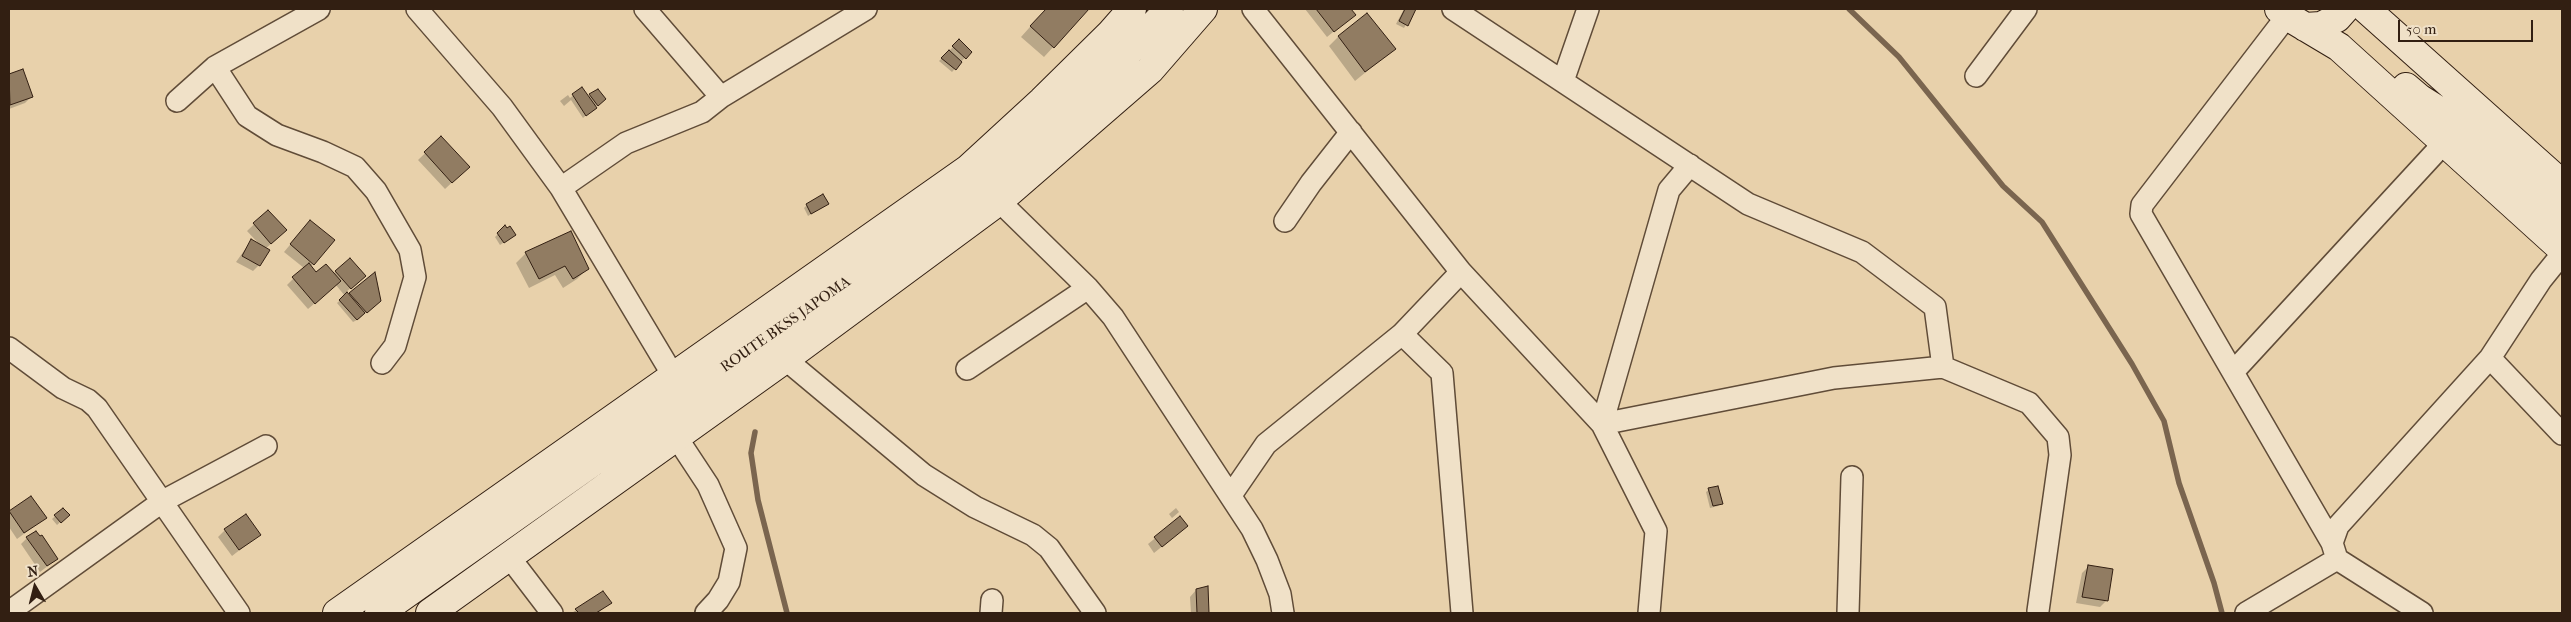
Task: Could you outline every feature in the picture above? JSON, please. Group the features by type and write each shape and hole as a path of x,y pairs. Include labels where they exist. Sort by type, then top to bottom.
{"main road":[{"path":"337,613 674,378 968,169 1042,102 1111,33 1132,9"},
{"name":"ROUTE BKSS JAPOMA","path":"379,613 979,189 1056,124 1102,80 1169,9"},
{"path":"430,613 510,558 785,360 999,201 1150,70 1203,9"},
{"path":"2290,17 2321,26 2360,10"},
{"path":"2360,10 2390,49 2435,89 2451,133 2562,249"},
{"path":"2360,10 2562,184"},
{"path":"2290,17 2339,47 2562,217"}],"street":[{"path":"177,101 215,67 319,9"},
{"path":"417,9 502,107 560,188 674,378"},
{"path":"645,9 721,98"},
{"path":"560,188 626,143 702,112 721,98 866,9"},
{"path":"1253,9 1461,272 1602,424 1656,531 1649,613"},
{"path":"1452,9 1748,204 1862,252 1935,307 1943,367"},
{"path":"1563,81 1588,9"},
{"path":"1976,76 2026,9"},
{"path":"2290,17 2142,205 2141,214 2335,551 2422,613"},
{"path":"215,67 247,116 277,135 323,152 356,167 380,198 410,250 415,277 394,346 382,363"},
{"path":"1285,221 1351,132"},
{"path":"2233,372 2451,133"},
{"path":"1602,424 1669,190 1690,165"},
{"path":"999,201 1088,288 1114,317 1230,495 1268,560 1280,594 1283,613"},
{"path":"2246,613 2335,551 2338,526 2490,358 2541,280 2562,254"},
{"path":"1230,495 1266,444 1402,334 1461,272"},
{"path":"967,369 1088,288"},
{"path":"1402,334 1442,373 1462,613"},
{"path":"9,348 63,388 88,400 97,408 163,501 238,613"},
{"path":"2490,358 2562,434"},
{"path":"785,360 924,475 975,507 1033,535 1049,548 1095,613"},
{"path":"1602,424 1834,378 1943,367 2029,403 2058,437 2060,455 2038,611"},
{"path":"677,438 708,485 736,548 729,582 718,600 706,613"},
{"path":"13,607 163,501 266,446"},
{"path":"1848,613 1852,478"},
{"path":"510,558 552,613"}],"building":[{"path":"1046,9 1089,9 1054,48 1030,26"},
{"path":"1316,9 1351,9 1356,15 1334,32"},
{"path":"1405,9 1416,9 1408,26 1399,21"},
{"path":"1367,13 1396,49 1365,72 1338,36"},
{"path":"959,39 972,52 966,59 952,46"},
{"path":"949,50 962,62 956,70 941,58"},
{"path":"23,69 33,97 10,105 9,74"},
{"path":"582,87 597,108 586,116 572,94"},
{"path":"598,89 606,99 598,106 589,94"},
{"path":"441,136 470,167 452,183 424,152"},
{"path":"823,194 829,204 811,214 806,204"},
{"path":"268,210 287,230 271,244 253,223"},
{"path":"310,220 335,240 314,265 290,244"},
{"path":"505,225 507,228 510,226 516,235 504,243 497,233"},
{"path":"571,231 589,269 573,279 565,266 539,279 525,252"},
{"path":"251,239 270,250 260,266 242,256"},
{"path":"350,258 366,276 351,289 335,271"},
{"path":"309,263 316,272 326,264 341,281 315,304 292,277"},
{"path":"375,272 381,301 367,313 349,293"},
{"path":"347,292 365,313 357,320 339,300"},
{"path":"1718,486 1723,504 1713,506 1708,488"},
{"path":"31,496 47,518 24,533 9,511"},
{"path":"63,508 70,515 61,523 54,515"},
{"path":"246,514 261,535 239,550 224,529"},
{"path":"1180,516 1188,526 1162,547 1154,537"},
{"path":"36,531 40,536 42,535 58,559 47,566 26,537"},
{"path":"2088,565 2113,569 2108,601 2082,597"},
{"path":"1208,586 1209,613 1197,613 1196,589"},
{"path":"603,591 612,603 596,613 579,613 575,609"}],"waterway":[{"path":"1849,9 1899,57 2003,186 2042,222 2132,364 2164,421 2179,483 2214,583 2222,613"},
{"path":"755,432 751,453 758,500 787,613"}]}
